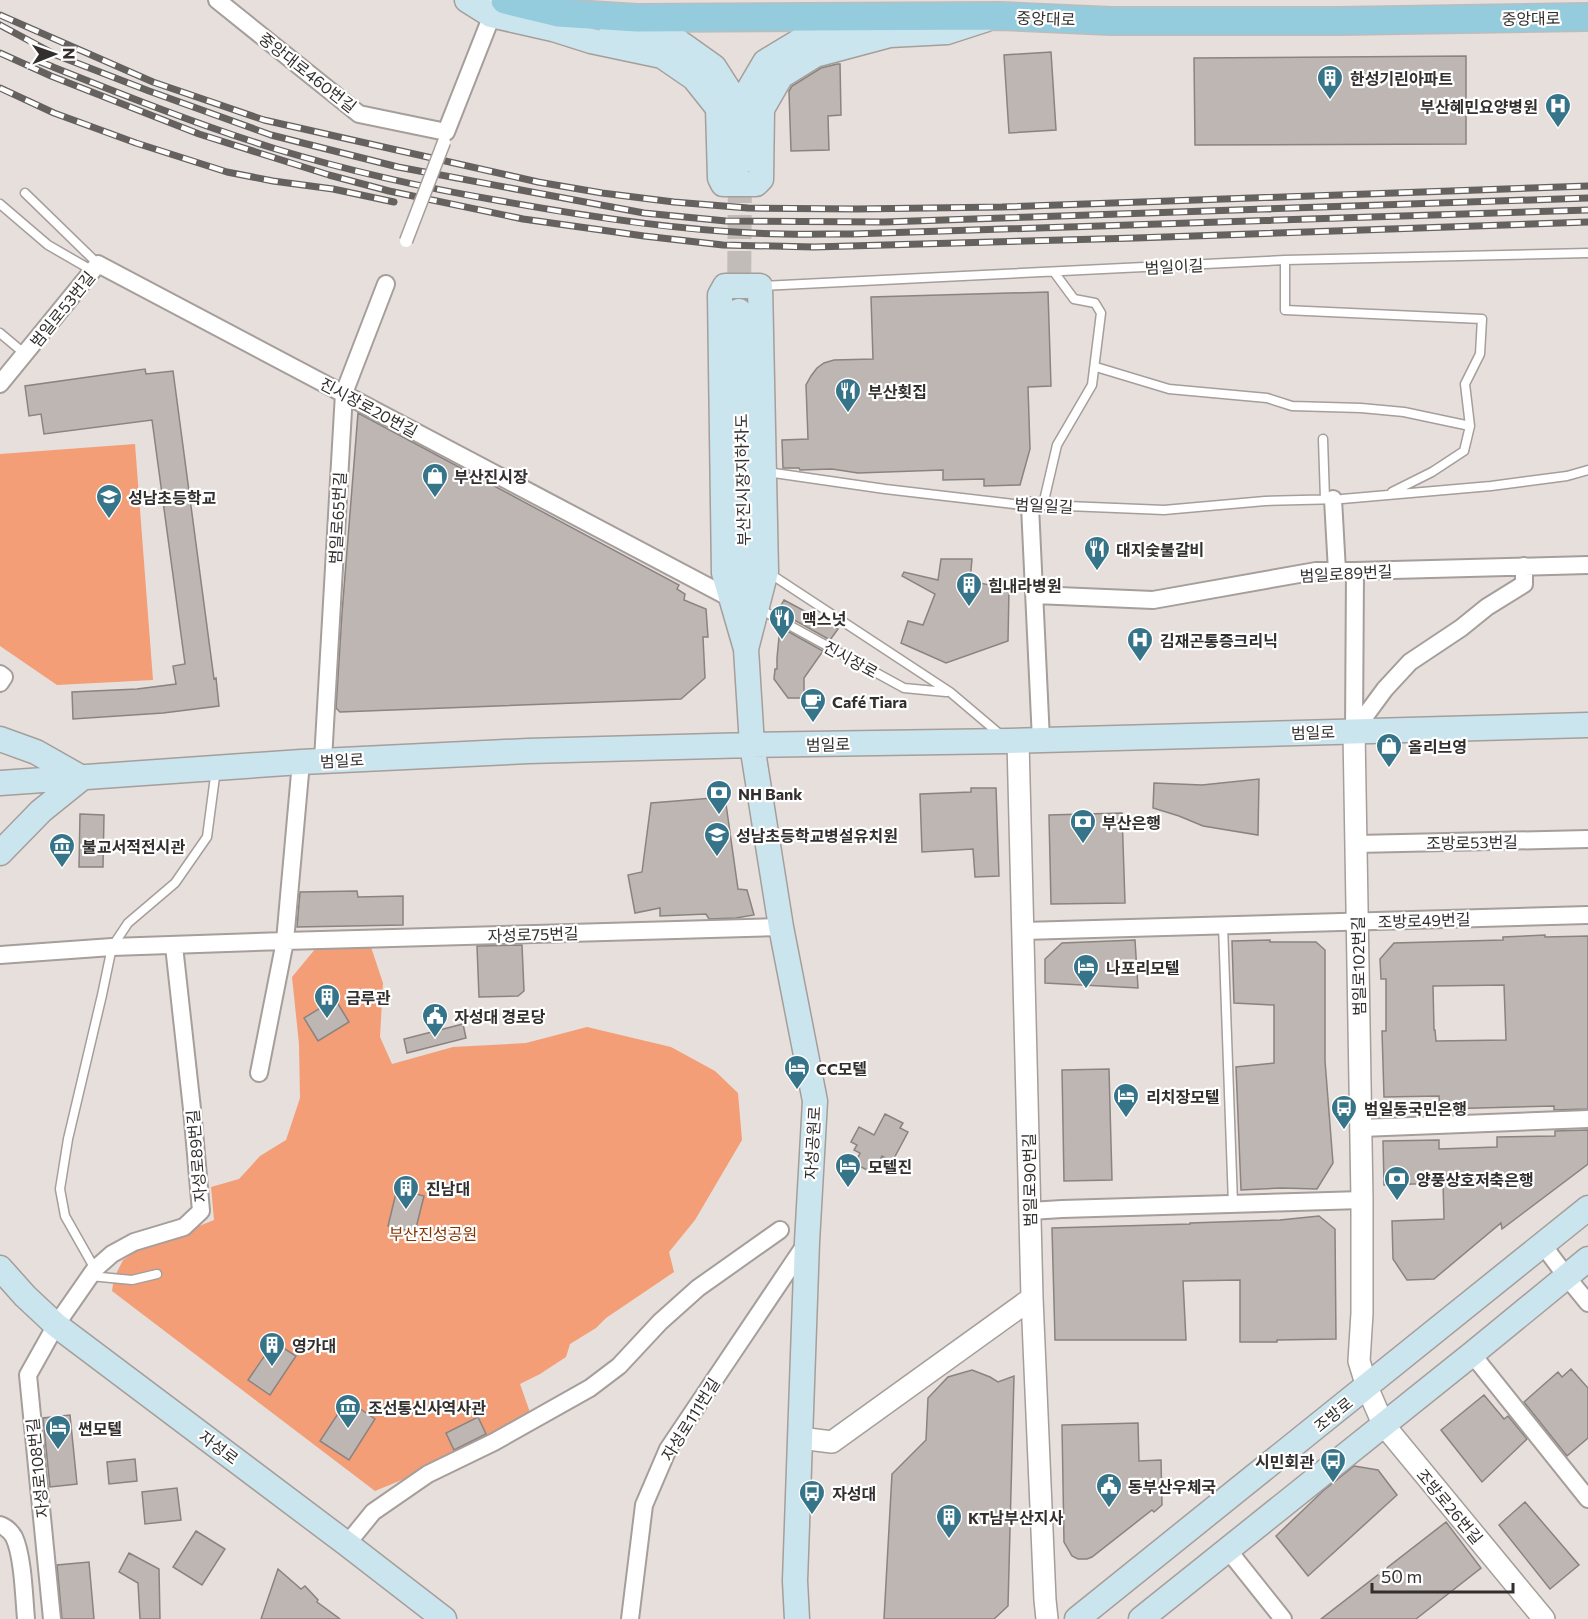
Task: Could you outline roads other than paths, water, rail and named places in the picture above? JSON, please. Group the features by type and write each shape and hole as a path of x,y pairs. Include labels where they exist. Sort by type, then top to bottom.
{"main road":[{"path":"467,0 498,5 591,41 662,56 694,78 718,108 720,178 723,184 756,184 761,179 762,109 781,76 815,55 890,35"},
{"name":"중앙대로","path":"498,5 558,13 637,18 999,16 1111,21 1317,21 1588,17"},
{"path":"740,163 740,105 765,62 813,33 890,35 947,32 999,16"},
{"path":"553,28 613,34 669,35 714,68 740,105"},
{"path":"746,649 766,572 760,286 725,286 720,295 724,573 746,649 752,745"},
{"name":"부산진시장지하차도","path":"739,311 746,649"},
{"name":"범일로","path":"0,783 312,761 528,751 1588,725"},
{"path":"0,739 36,752 82,778 41,811 0,853"},
{"name":"자성공원로","path":"752,745 781,927 815,1101 807,1242 795,1581 797,1619"},
{"name":"조방로","path":"1077,1619 1588,1208"},
{"path":"1141,1619 1588,1259"},
{"name":"자성로","path":"0,1268 56,1325 444,1619"},
{"name":"자성공원로","path":"788,1619 795,1581"}],"street":[{"name":"중앙대로460번길","path":"217,0 359,114 446,132 498,5"},
{"path":"406,241 444,142"},
{"name":"범일로53번길","path":"0,384 96,267"},
{"name":"진시장로20번길","path":"96,267 344,393 730,598"},
{"name":"범일로65번길","path":"312,761 344,393 386,284"},
{"path":"1329,499 1337,571"},
{"path":"1022,740 1035,596 1037,505"},
{"name":"범일로89번길","path":"1035,596 1153,600 1316,571 1588,564"},
{"name":"범일로","path":"1354,731 1385,689 1410,663 1487,607 1524,584 1524,566"},
{"path":"1354,731 1355,571"},
{"path":"0,674 4,677 0,683"},
{"name":"범일로102번길","path":"1354,731 1362,1200 1362,1312 1359,1361 1367,1387"},
{"name":"범일로90번길","path":"1022,740 1023,931 1032,1298 1047,1619"},
{"name":"범일로","path":"285,941 312,761"},
{"name":"조방로53번길","path":"1356,844 1588,839"},
{"name":"조방로49번길","path":"1023,931 1588,915"},
{"name":"자성로75번길","path":"0,955 112,947 781,927"},
{"path":"259,1073 285,941"},
{"name":"자성로89번길","path":"56,1325 92,1272 112,1254 134,1242 184,1227 201,1211 174,946"},
{"path":"1361,1128 1588,1119"},
{"path":"1030,1211 1362,1200"},
{"path":"347,1544 373,1512 428,1474 494,1442 590,1388 619,1366 660,1322 691,1294 780,1230"},
{"name":"자성로111번길","path":"630,1619 644,1505 668,1449 807,1242"},
{"path":"1543,1245 1588,1303"},
{"path":"800,1438 832,1442 1032,1298"},
{"name":"자성로108번길","path":"52,1619 28,1375 56,1325"},
{"path":"1472,1354 1588,1499"},
{"name":"조방로26번길","path":"1367,1387 1383,1425 1544,1619"},
{"path":"0,1525 13,1535 19,1550 26,1619"},
{"path":"1228,1550 1283,1619"}],"lane":[{"name":"진시장로20번길","path":"25,193 96,267"},
{"path":"0,204 48,245 96,267"},
{"name":"범일이길","path":"760,286 1285,260 1588,254"},
{"path":"1285,260 1285,310 1482,319 1480,354 1465,384 1470,426 1464,451 1432,472 1386,495"},
{"path":"1037,505 1057,445 1092,385 1101,313 1095,303 1074,299 1054,272"},
{"name":"범일로53번길","path":"0,333 25,355"},
{"path":"1095,368 1169,389 1267,398 1292,406 1404,412 1470,426"},
{"path":"1323,439 1329,499"},
{"name":"범일일길","path":"764,472 885,489 1037,505 1164,510 1491,486 1567,476 1588,470"},
{"path":"766,572 1022,740"},
{"name":"진시장로","path":"757,607 904,688 950,692"},
{"path":"158,1274 132,1280 92,1272 65,1216 60,1189 68,1140 112,947 128,923 175,883 207,837 216,767"},
{"path":"1223,926 1233,1203"}],"tunnel":[{"path":"739,311 740,163"}],"railway":[{"path":"0,15 153,82 264,120 538,182 674,202 748,208 1002,207 1588,186"},
{"path":"0,25 56,55 271,135 398,167 644,213 726,221 884,222 1588,198"},
{"path":"0,53 51,76 199,134 329,175 389,191 523,219 723,245 814,247 1588,222"},
{"path":"38,61 216,129 331,165 532,207 689,228 765,234 852,234 1588,210"},
{"path":"0,88 54,113 136,143 227,172 333,189 394,202"}],"place":[{"name":"한성기린아파트","path":"1330,101"},
{"name":"부산혜민요양병원","path":"1558,129"},
{"name":"부산횟집","path":"848,414"},
{"name":"부산진시장","path":"435,499"},
{"name":"성남초등학교","path":"109,520"},
{"name":"대지숯불갈비","path":"1097,572"},
{"name":"힘내라병원","path":"969,608"},
{"name":"맥스넛","path":"782,641"},
{"name":"김재곤통증크리닉","path":"1140,663"},
{"name":"Café Tiara","path":"813,724"},
{"name":"올리브영","path":"1389,769"},
{"name":"NH Bank","path":"719,816"},
{"name":"부산은행","path":"1083,845"},
{"name":"성남초등학교병설유치원","path":"717,858"},
{"name":"불교서적전시관","path":"62,869"},
{"name":"나포리모텔","path":"1086,990"},
{"name":"금루관","path":"327,1020"},
{"name":"자성대 경로당","path":"435,1039"},
{"name":"CC모텔","path":"797,1091"},
{"name":"리치장모텔","path":"1126,1119"},
{"name":"범일동국민은행","path":"1344,1131"},
{"name":"모텔진","path":"848,1189"},
{"name":"양풍상호저축은행","path":"1397,1202"},
{"name":"진남대","path":"406,1211"},
{"name":"영가대","path":"272,1368"},
{"name":"조선통신사역사관","path":"348,1430"},
{"name":"썬모텔","path":"58,1451"},
{"name":"시민회관","path":"1333,1484"},
{"name":"동부산우체국","path":"1109,1509"},
{"name":"자성대","path":"812,1516"},
{"name":"KT남부산지사","path":"949,1540"}],"park label":[{"name":"부산진성공원","path":"433,1233"}]}
